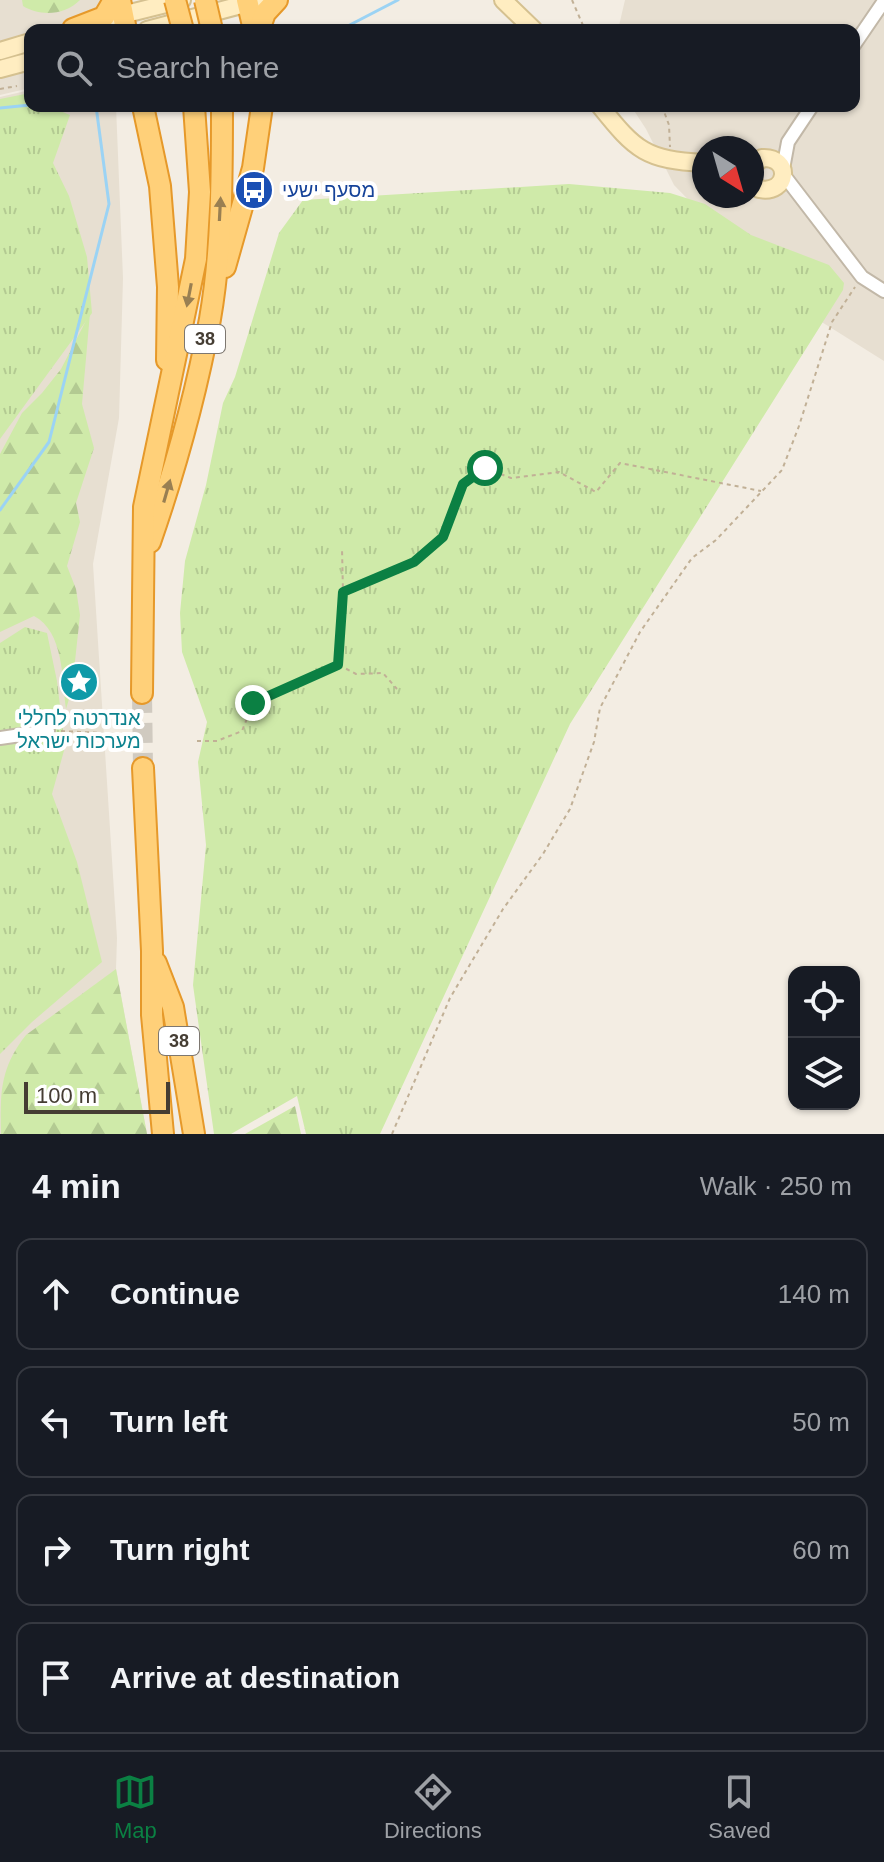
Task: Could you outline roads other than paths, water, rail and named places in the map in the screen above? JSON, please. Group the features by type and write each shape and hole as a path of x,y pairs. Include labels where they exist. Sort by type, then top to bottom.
{"highway":[{"path":"175,0 181,24"},
{"path":"205,0 211,24"},
{"path":"259,24 277,0"},
{"path":"252,1 255,24"},
{"path":"86,24 121,11"},
{"path":"144,112 160,186 168,287 165,413"},
{"name":"38","path":"142,693 144,507 196,259 200,192 194,112"},
{"name":"38","path":"141,565 166,494 210,317 222,169 222,112"},
{"path":"210,317 253,168 261,112"},
{"name":"38","path":"143,768 152,1015 163,1134"},
{"name":"38","path":"152,951 173,1007 194,1134"}],"main road":[{"path":"121,11 182,0"},
{"path":"503,0 528,24"},
{"path":"169,24 252,1"},
{"path":"0,51 24,44"},
{"path":"0,69 24,63"},
{"path":"604,112 620,133 655,157 692,162"},
{"path":"764,161 777,161 783,172 780,184 771,190 764,189"}],"street":[{"path":"860,36 884,1"},
{"path":"808,112 788,142 783,172 862,277 884,291"},
{"path":"764,157 788,142"},
{"path":"771,190 800,194"},
{"path":"0,738 48,731"}],"waterway":[{"path":"352,24 398,0"},
{"path":"0,108 24,106"},
{"path":"0,510 49,442 109,204 97,112"}],"tunnel":[{"path":"142,693 143,768"}],"place":[{"name":"מסעף ישעי","path":"254,190"},
{"name":"אנדרטה לחללי מערכות ישראל","path":"79,682"}]}
